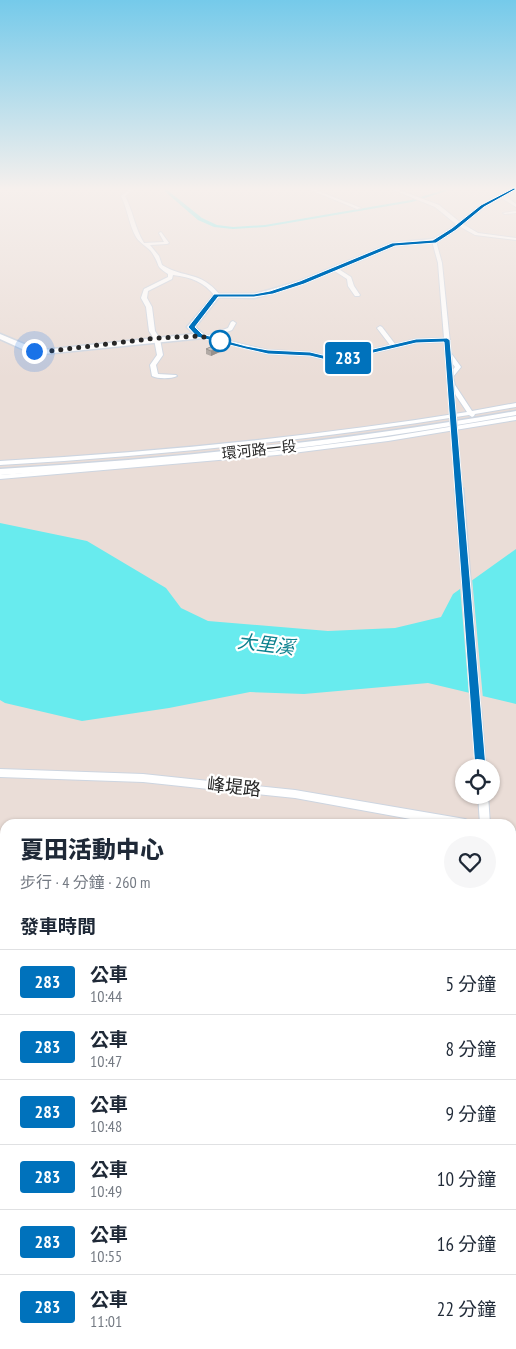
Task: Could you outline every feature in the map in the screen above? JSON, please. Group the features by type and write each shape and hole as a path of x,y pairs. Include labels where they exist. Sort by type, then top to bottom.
{"street":[{"path":"154,252 160,266 172,273 194,276 210,286 216,295"},
{"path":"216,295 254,296 271,292 375,252"},
{"path":"437,252 440,263 447,340 479,759"},
{"path":"335,269 349,278 351,286 357,295"},
{"path":"172,273 170,278 146,290 144,298 149,307 152,331 157,338 160,355 153,365 155,376 174,376"},
{"path":"216,295 191,327 204,336 268,352 310,354 335,360 416,341 447,340"},
{"path":"0,336 34,351 42,352 157,338 204,336 230,329 233,323"},
{"path":"380,328 393,346"},
{"path":"210,348 223,342"},
{"path":"448,353 458,367 450,377 452,385 476,419"},
{"name":"環河路一段","path":"0,467 116,460 261,446 476,419 516,405"},
{"name":"環河路一段","path":"0,477 135,467 278,453 476,419 516,409"},
{"name":"環河路一段","path":"0,472 92,466 274,448 516,413"},
{"name":"環河路一段","path":"0,462 139,453 476,419 516,418"},
{"name":"峰堤路","path":"0,774 143,778 295,794 437,819"},
{"path":"484,804 485,819"}],"water":[{"name":"大里溪","path":"0,523 87,541 166,588 181,608 208,621 328,631 395,628 441,617 453,594 516,549 516,704 428,683 304,694 250,692 169,708 82,721 5,703 0,700"}],"pier":[{"path":"472,578 483,699 469,695 460,586"}],"building":[{"path":"217,344 222,346 211,351 206,349"}],"bus line":[{"name":"283","path":"374,252 285,289 254,296 216,295 191,327 200,336 223,342 268,352 310,354 335,360 346,359 385,347 416,341 447,340 450,398 480,759"}],"route":[{"path":"34,351 42,352 157,338 200,336 223,342 220,341"}]}
